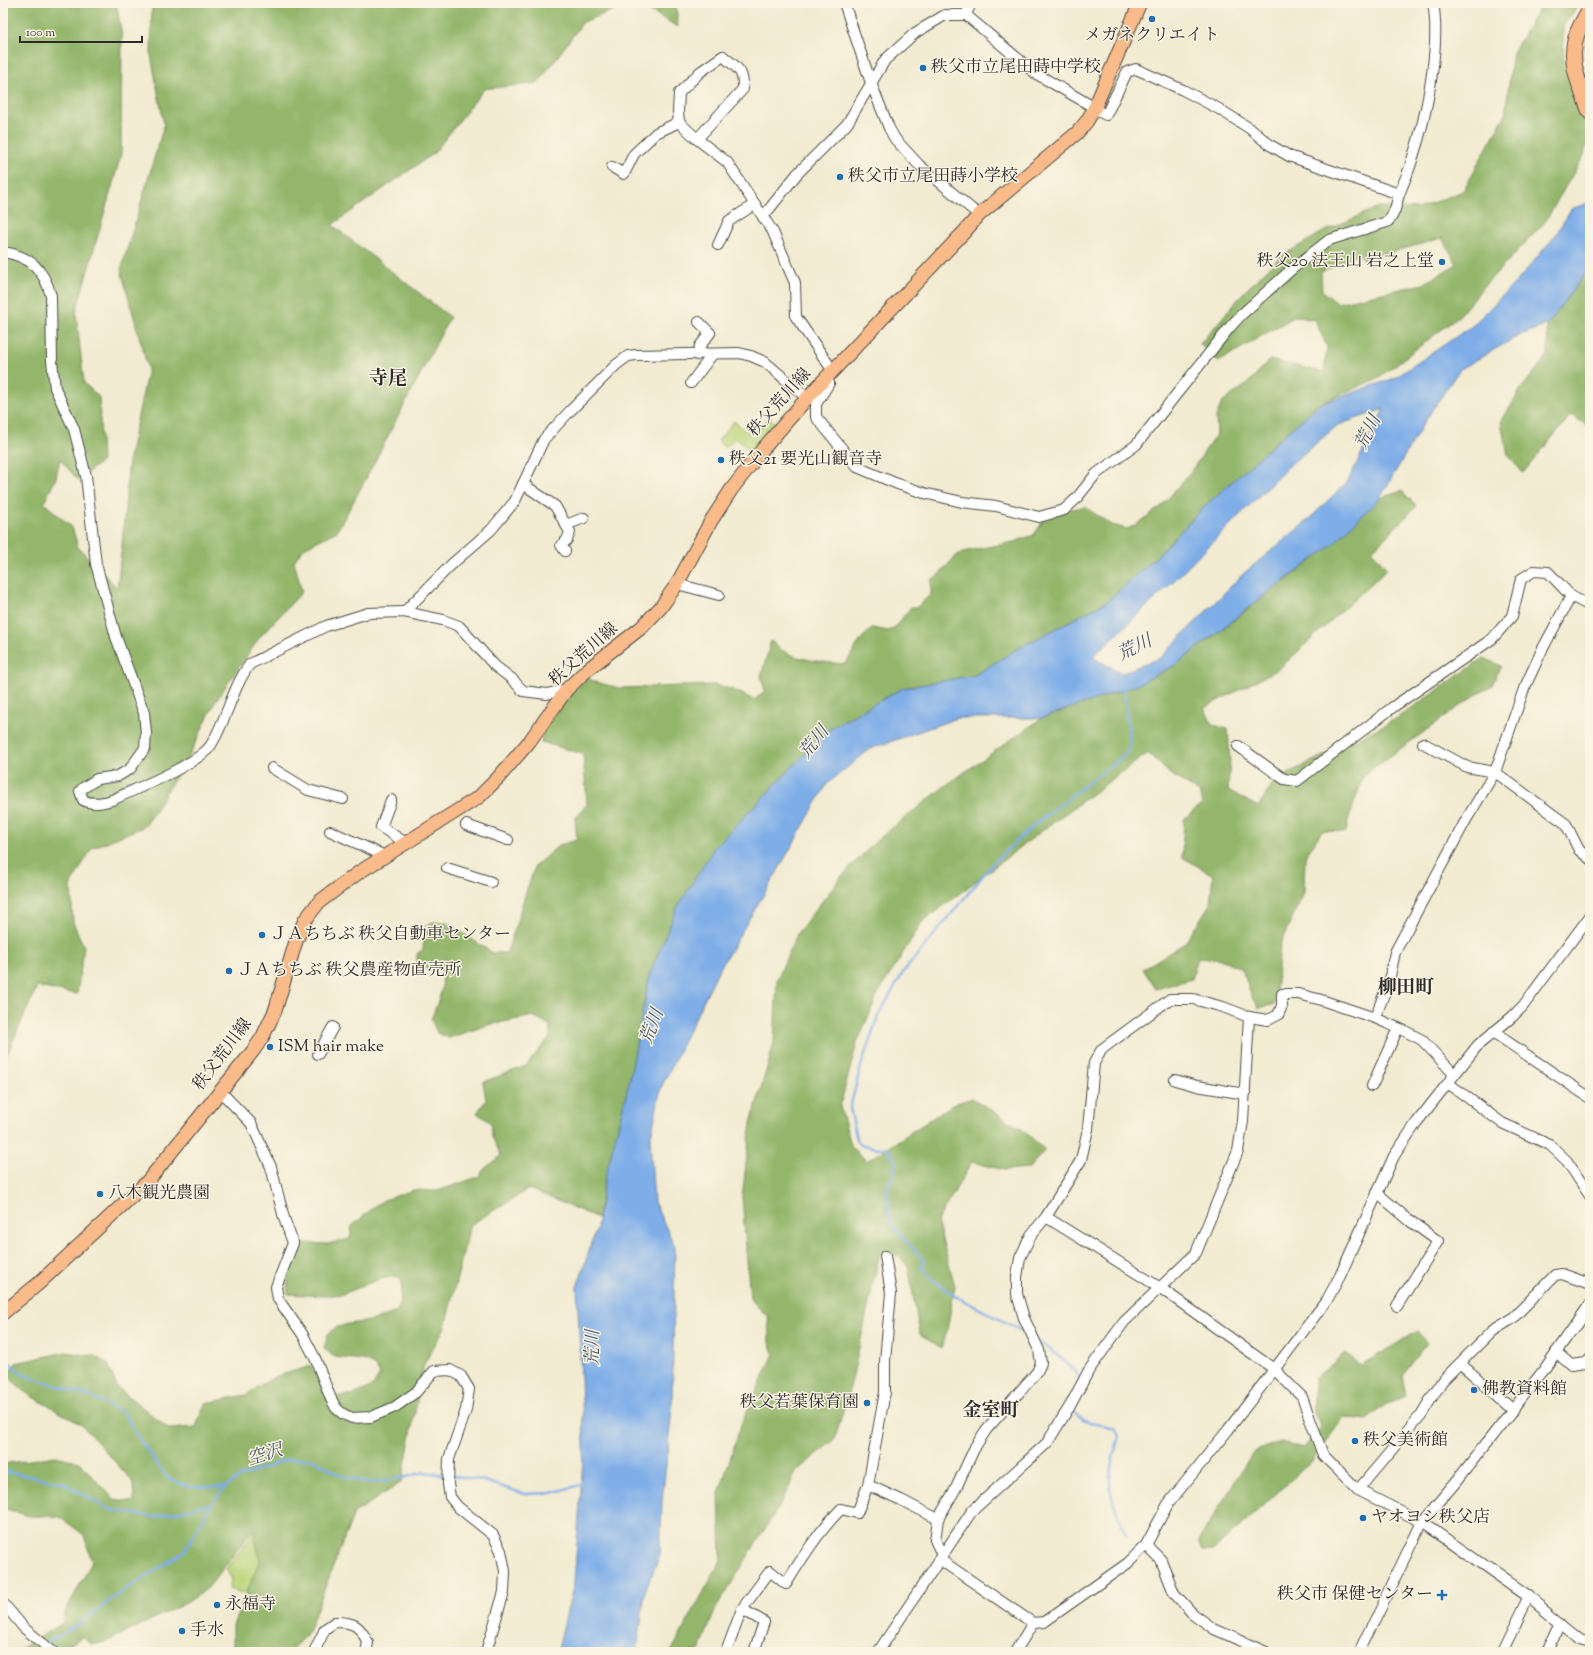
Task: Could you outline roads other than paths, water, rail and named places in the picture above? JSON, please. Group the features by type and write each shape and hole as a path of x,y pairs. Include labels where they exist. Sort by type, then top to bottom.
{"highway":[{"path":"1590,9 1576,36 1579,49 1573,62 1575,74 1590,112"}],"main road":[{"name":"秩父荒川線","path":"3,1312 38,1284 138,1192 254,1051 275,1011 296,941 305,920 319,902 358,873 479,797 529,742 567,689 642,627 661,607 677,584 711,522 731,490 762,450 807,398 960,236 978,214 1077,133 1087,121 1094,109 1140,3"}],"street":[{"path":"844,3 871,83 889,128 896,139 918,164 978,214"},
{"path":"966,15 971,3"},
{"path":"697,139 743,89 741,72 723,56 700,72 679,93 679,122 697,139 727,162 773,232 795,283 796,317 829,375 829,383 816,404 816,418 857,467 924,493 962,502 996,506 1039,517 1064,510 1076,499 1096,474 1136,445 1241,315 1292,270 1329,240 1387,222 1392,219 1399,194 1412,162 1422,127 1432,72 1436,26 1433,3"},
{"path":"764,217 797,174 847,124 885,60 915,32 945,14 966,15 1035,73 1106,115 1128,72 1136,69 1183,90 1219,109 1288,156 1399,194"},
{"path":"612,167 624,174 634,154 656,133 679,122"},
{"path":"718,245 729,221 755,204"},
{"path":"3,252 16,254 32,262 42,273 48,286 51,296 52,361 55,388 74,429 86,476 96,564 116,637 144,713 146,733 145,748 130,769 118,776 97,779 83,788 80,791 83,800 88,803 112,800 188,764 203,754 210,745 226,713 242,675 250,664 326,626 368,613 404,612 443,620 458,626 495,666 512,679 523,691 547,694 567,689"},
{"path":"697,355 700,346 710,333 699,322"},
{"path":"404,612 454,563 491,530 515,501 544,439 570,411 622,360 628,356 712,355 739,353 752,356 765,362 807,398"},
{"path":"691,383 712,355"},
{"path":"523,484 555,506 570,532 567,540 561,545 565,551"},
{"path":"566,525 584,518"},
{"path":"1238,746 1284,779 1297,781 1393,707 1492,639 1512,616 1521,579 1534,571 1548,572 1571,596 1590,606"},
{"path":"677,584 719,595"},
{"path":"1375,1018 1389,981 1395,952 1462,827 1495,772 1524,689 1542,650 1571,596"},
{"path":"1424,743 1467,767 1495,772 1566,824 1579,850 1590,859"},
{"path":"272,768 308,790 343,799"},
{"path":"391,800 381,826 406,843"},
{"path":"466,825 508,840"},
{"path":"330,831 385,856"},
{"path":"447,868 491,882"},
{"path":"1454,1074 1422,1040 1375,1018 1298,994 1282,994 1282,1006 1278,1015 1273,1019 1268,1020 1249,1017 1222,1007 1193,999 1170,999 1102,1049 1094,1063 1088,1129 1080,1160 1046,1217 1031,1235 1020,1258 1017,1277 1017,1294 1024,1318 1039,1350 1041,1363 1037,1372 986,1430 975,1447 956,1488 938,1519 934,1540 941,1557 1033,1623 1044,1622 1051,1618 1128,1563 1146,1544 1168,1504 1228,1430 1327,1300 1340,1276 1394,1156 1417,1122 1478,1045 1523,1006 1590,916"},
{"path":"878,1652 972,1511 1047,1443 1070,1406 1089,1370 1124,1322 1196,1253 1238,1151 1243,1121 1249,1017"},
{"path":"318,1054 333,1027"},
{"path":"1372,1086 1398,1028"},
{"path":"1493,1032 1590,1098"},
{"path":"1175,1080 1197,1086 1245,1094"},
{"path":"1448,1084 1502,1123 1550,1145 1567,1161 1590,1196"},
{"path":"220,1091 251,1123 271,1167 284,1218 293,1243 276,1287 278,1299 303,1335 315,1358 336,1408 343,1414 352,1418 371,1417 395,1407 416,1392 434,1371 450,1370 461,1376 469,1390 466,1410 449,1460 448,1484 450,1497 458,1507 493,1535 501,1551 505,1571 504,1592 486,1652"},
{"path":"1377,1193 1410,1221 1438,1241 1397,1306"},
{"path":"1046,1217 1159,1287 1274,1368 1302,1397 1323,1455 1358,1490 1422,1522 1528,1596 1580,1638 1590,1641"},
{"path":"726,1652 742,1609 770,1571 786,1584 808,1550 841,1509 857,1513 868,1486 885,1392 891,1293 885,1256"},
{"path":"1358,1490 1421,1415 1442,1381 1461,1364 1492,1331 1512,1320 1555,1275 1562,1274 1590,1284"},
{"path":"1359,1652 1422,1522 1513,1410 1590,1304"},
{"path":"1556,1352 1571,1365 1589,1363"},
{"path":"1461,1364 1513,1410"},
{"path":"868,1486 938,1519"},
{"path":"1146,1544 1161,1560 1174,1593 1192,1613 1214,1629 1266,1652"},
{"path":"1502,1652 1528,1596"},
{"path":"3,1603 24,1628 51,1650"},
{"path":"742,1609 764,1622 754,1652"},
{"path":"314,1652 325,1629 335,1622 354,1624 362,1631 368,1643 366,1652"},
{"path":"1547,1652 1561,1622"},
{"path":"1015,1652 1033,1623"}],"water":[{"name":"荒川","path":"1590,199 1590,267 1547,325 1518,336 1459,370 1423,424 1380,498 1331,546 1257,601 1177,664 1135,686 1042,718 957,718 870,749 827,784 717,973 661,1088 650,1140 654,1202 675,1247 672,1408 662,1502 660,1555 645,1592 637,1652 557,1652 574,1583 584,1446 577,1287 597,1227 604,1182 629,1083 650,973 677,908 714,848 829,729 903,688 975,675 1017,649 1108,601 1156,557 1206,505 1319,404 1395,378 1472,326 1518,280 1555,236 1571,209 1588,203","holes":["1384,409 1348,481 1307,521 1243,574 1160,658 1122,673 1092,657 1170,585 1292,463 1338,425"]}],"waterway":[{"path":"1028,1334 955,1296 933,1280 921,1267 924,1261 891,1224 887,1191 897,1163 888,1149 863,1146 858,1143 850,1108 861,1066 878,1016 904,971 995,861 1033,826 1128,752 1130,745 1124,687"},
{"path":"1039,1342 1062,1359 1081,1380"},
{"path":"3,1357 23,1375 92,1397 124,1413 140,1440 168,1479 190,1487 226,1487"},
{"path":"1071,1408 1079,1417 1085,1420 1115,1428 1119,1436 1111,1465 1110,1483 1112,1498 1126,1534"},
{"name":"空沢","path":"47,1643 79,1624 120,1593 185,1551 211,1504 226,1487 238,1478 279,1462 291,1459 313,1459 340,1475 369,1483 406,1477 424,1472 445,1475"},
{"path":"3,1473 9,1472 63,1483 110,1510 155,1517 210,1504"},
{"name":"空沢","path":"450,1475 481,1480 525,1494 551,1493 584,1484"},
{"name":"空沢","path":"33,1652 43,1646"}],"place":[{"name":"メガネクリエイト","path":"1152,19"},
{"name":"秩父市立尾田蒔中学校","path":"923,68"},
{"name":"秩父市立尾田蒔小学校","path":"840,177"},
{"name":"秩父20 法王山 岩之上堂","path":"1442,262"},
{"name":"秩父21 要光山観音寺","path":"721,460"},
{"name":"ＪＡちちぶ 秩父自動車センター","path":"262,935"},
{"name":"ＪＡちちぶ 秩父農産物直売所","path":"229,971"},
{"name":"ISM hair make","path":"270,1047"},
{"name":"八木観光農園","path":"100,1194"},
{"name":"佛教資料館","path":"1474,1390"},
{"name":"秩父若葉保育園","path":"867,1403"},
{"name":"秩父美術館","path":"1355,1441"},
{"name":"ヤオヨシ秩父店","path":"1363,1518"},
{"name":"秩父市 保健センター","path":"1442,1595"},
{"name":"永福寺","path":"217,1605"},
{"name":"手水","path":"182,1631"}],"district":[{"name":"寺尾","path":"388,379"},
{"name":"柳田町","path":"1406,988"},
{"name":"金室町","path":"991,1411"}]}
